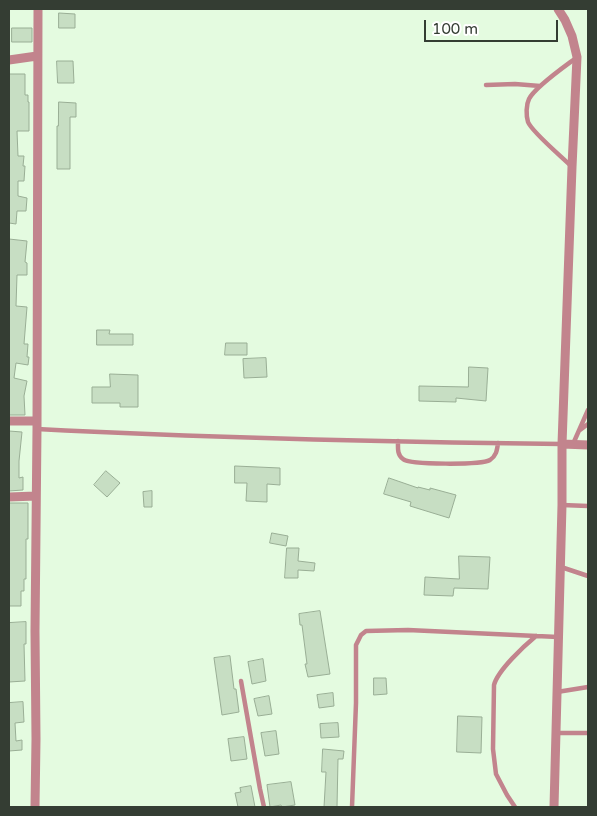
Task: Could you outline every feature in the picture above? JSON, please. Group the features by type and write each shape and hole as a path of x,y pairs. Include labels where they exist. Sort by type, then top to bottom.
{"street":[{"path":"36,807 38,9"},
{"path":"554,807 562,444 577,57 572,36 558,9"},
{"path":"9,60 37,56"},
{"path":"9,421 37,425"},
{"path":"562,444 588,445"},
{"path":"9,497 36,496"}],"lane":[{"path":"572,167 536,133 528,122 527,111 529,99 540,86 577,57"},
{"path":"486,85 515,84 540,86"},
{"path":"572,445 588,410"},
{"path":"578,431 588,424"},
{"path":"37,425 150,434 562,444"},
{"path":"398,441 398,453 406,461 436,463 486,462 496,455 498,443"},
{"path":"562,505 588,506"},
{"path":"560,566 588,576"},
{"path":"352,807 356,644 366,631 408,630 558,637"},
{"path":"515,807 496,774 493,749 494,685 498,677 523,647 536,636"},
{"path":"241,681 264,807"},
{"path":"557,692 588,687"},
{"path":"555,733 588,733"}],"building":[{"path":"59,13 75,14 75,28 59,28"},
{"path":"12,28 32,28 32,42 12,42"},
{"path":"57,61 73,61 74,83 58,83"},
{"path":"9,74 25,74 25,95 28,95 29,102 29,131 17,131 18,156 24,156 23,166 25,166 24,181 18,181 18,196 27,198 26,211 17,211 16,224 9,223"},
{"path":"59,102 76,103 76,117 70,117 70,169 57,169"},
{"path":"9,239 27,241 25,262 27,263 27,275 17,275 16,306 27,307 24,344 28,344 27,357 29,357 28,365 16,363 14,378 27,381 24,396 25,415 9,415"},
{"path":"97,330 110,330 109,334 133,334 133,345 97,345"},
{"path":"226,343 247,343 247,355 225,355"},
{"path":"266,358 267,377 244,378 243,359"},
{"path":"469,367 488,368 486,401 456,398 456,402 419,401 419,386 468,387"},
{"path":"110,374 138,375 138,407 120,407 120,403 92,403 92,387 110,387"},
{"path":"9,431 22,432 19,478 23,477 23,490 9,491"},
{"path":"235,466 280,468 280,485 267,484 267,502 246,501 247,483 235,483"},
{"path":"106,471 120,483 107,497 94,485"},
{"path":"389,478 418,488 430,490 430,488 456,495 449,518 410,506 411,502 384,494"},
{"path":"152,491 152,507 144,507 143,492"},
{"path":"9,503 28,503 26,579 24,579 24,591 21,591 21,606 9,606"},
{"path":"272,533 288,536 286,546 270,543"},
{"path":"287,548 299,548 298,561 315,563 314,571 298,570 298,578 285,578"},
{"path":"459,556 490,557 488,589 454,588 453,596 424,595 425,577 459,579"},
{"path":"320,611 330,674 308,677 299,614"},
{"path":"26,622 26,644 24,644 25,681 9,682 9,623"},
{"path":"230,656 239,712 222,715 214,658"},
{"path":"263,659 266,681 252,684 248,662"},
{"path":"374,678 386,678 387,694 374,695"},
{"path":"333,693 334,706 319,708 317,695"},
{"path":"269,696 272,714 258,716 254,699"},
{"path":"23,702 24,722 15,723 16,741 22,740 22,750 9,751 9,703"},
{"path":"458,716 482,717 481,753 457,752"},
{"path":"338,723 339,737 321,738 320,724"},
{"path":"276,731 279,754 265,756 261,733"},
{"path":"244,737 247,759 231,761 228,739"},
{"path":"323,749 344,751 343,759 338,759 337,807 324,807 326,772 322,772"},
{"path":"291,782 295,805 270,807 267,785"},
{"path":"251,786 255,807 238,807 235,793 241,792 240,788"}]}
